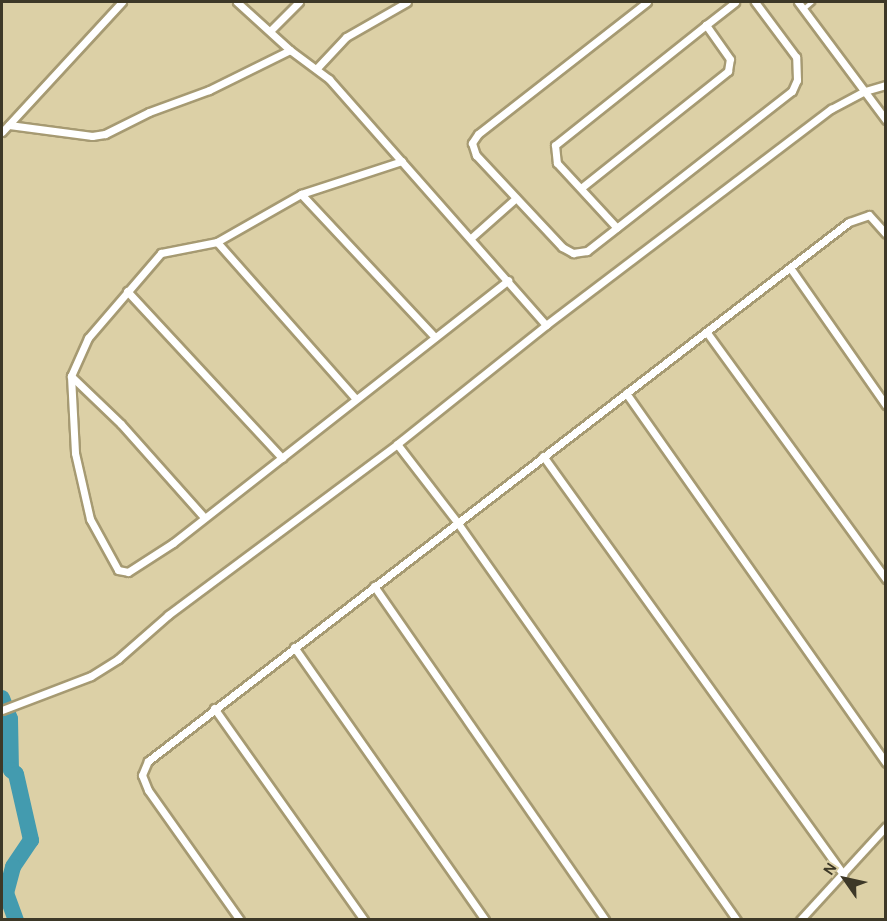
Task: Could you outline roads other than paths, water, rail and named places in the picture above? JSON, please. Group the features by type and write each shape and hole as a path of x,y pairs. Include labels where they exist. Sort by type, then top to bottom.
{"street":[{"path":"2,132 122,2"},
{"path":"237,2 290,50 317,68 471,238 546,325"},
{"path":"270,31 298,2"},
{"path":"317,68 346,37 407,2"},
{"path":"647,2 478,134 472,143 476,154 516,198 573,253 586,251 792,91 797,80 796,57 754,2"},
{"path":"617,228 557,163 554,150 559,140 735,2"},
{"path":"798,2 885,120"},
{"path":"580,188 728,71 730,59 706,25"},
{"path":"9,125 92,136 105,134 149,112 209,90 290,50"},
{"path":"2,710 105,668 168,615 397,444 546,325 831,109 865,90 885,85"},
{"path":"402,161 301,194 217,242 161,253 88,338 71,376 75,453 90,519 118,570 128,572 204,517 508,280"},
{"path":"301,194 435,337"},
{"path":"471,238 516,198"},
{"path":"240,920 148,790 142,775 148,761 543,456 708,334 849,222 869,215 885,234"},
{"path":"217,242 355,398"},
{"path":"791,269 885,405"},
{"path":"127,291 282,458"},
{"path":"708,334 885,579"},
{"path":"71,376 121,424 204,517"},
{"path":"626,393 885,763"},
{"path":"397,444 457,522 737,920"},
{"path":"543,456 843,874"},
{"path":"374,586 605,920"},
{"path":"294,647 485,920"},
{"path":"214,708 364,920"},
{"path":"800,920 885,826"}],"lane":[{"path":"803,9 812,2"}],"waterway":[{"path":"2,698 10,719 11,770 16,774 31,840 13,867 6,893 16,920"}]}
